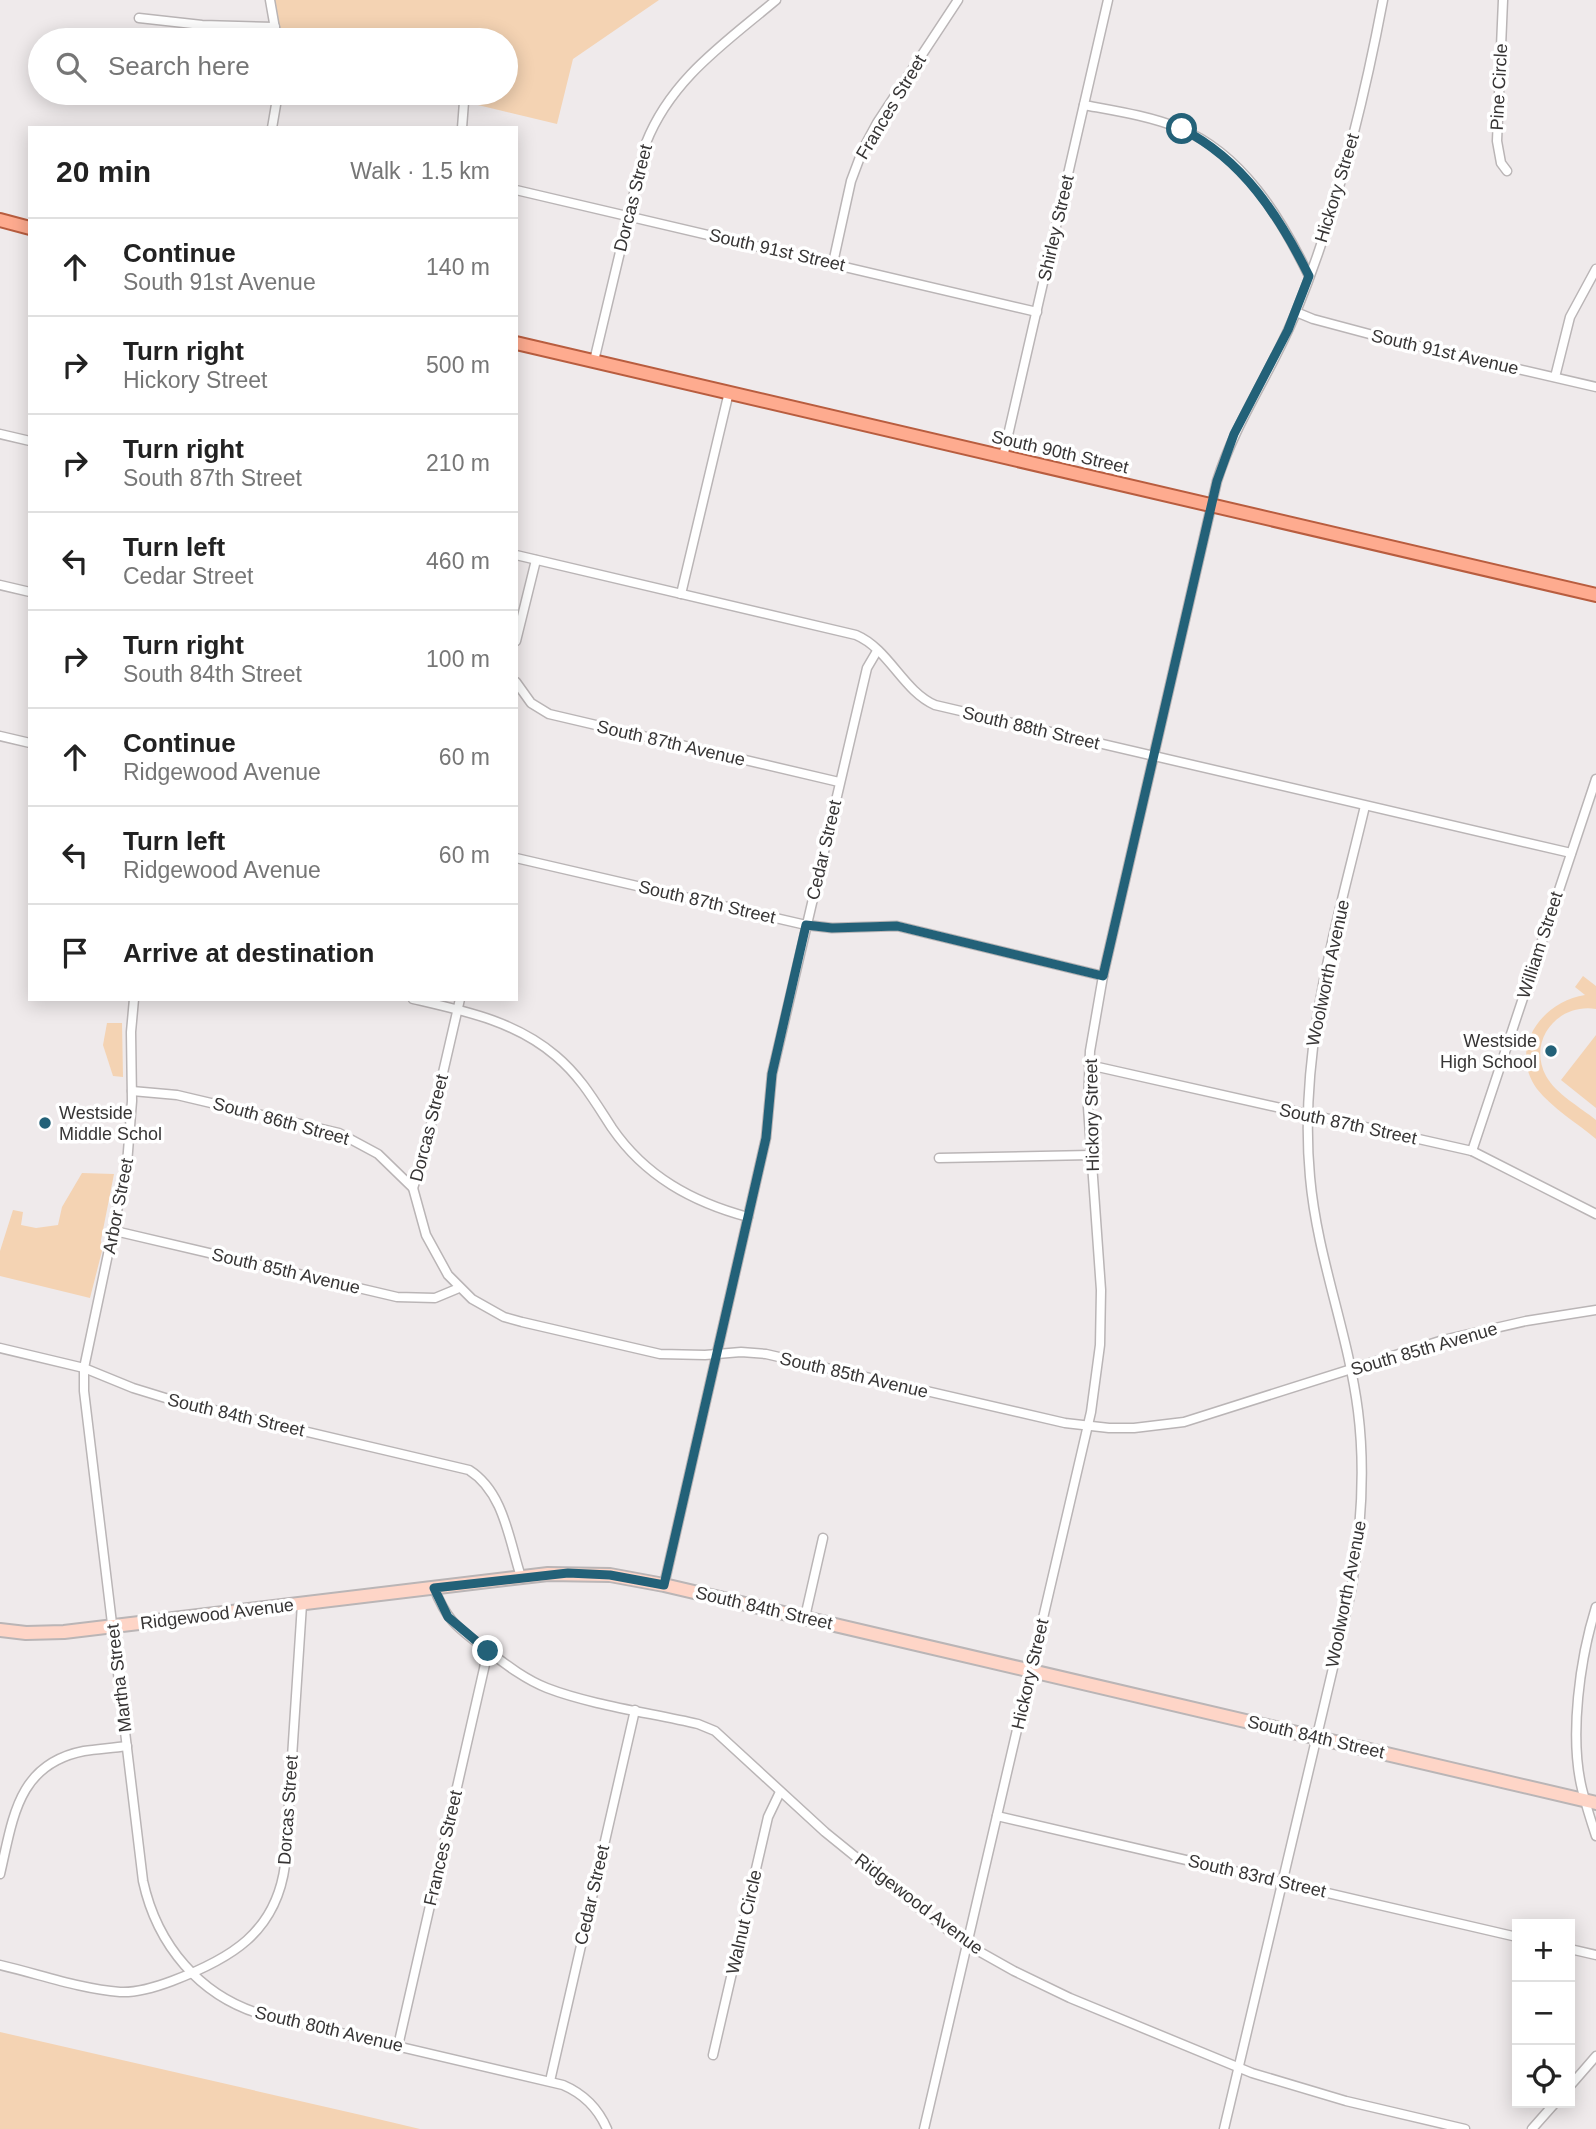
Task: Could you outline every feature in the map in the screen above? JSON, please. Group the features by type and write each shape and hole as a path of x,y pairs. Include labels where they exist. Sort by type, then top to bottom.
{"main road":[{"path":"0,220 28,227"},
{"name":"South 90th Street","path":"518,343 1596,595"},
{"name":"South 84th Street","path":"521,1577 588,1573 634,1578 1591,1802"},
{"name":"Ridgewood Avenue","path":"0,1630 42,1634 113,1627 521,1577"}],"street":[{"path":"139,18 202,25 275,27 270,0"},
{"name":"Dorcas Street","path":"594,361 646,143 670,97 693,71 776,0"},
{"name":"Frances Street","path":"832,263 851,181 863,149 877,123 958,0"},
{"name":"Shirley Street","path":"1003,457 1108,0"},
{"name":"Hickory Street","path":"924,2129 1098,1371 1102,1322 1100,1254 1088,1107 1094,1017 1221,468 1234,434 1296,312 1309,276 1342,179 1383,0"},
{"name":"Pine Circle","path":"1503,0 1497,141 1501,163 1507,172"},
{"path":"272,126 276,105"},
{"path":"462,126 464,105"},
{"path":"1084,105 1171,125 1216,149 1263,197 1287,233 1309,276"},
{"name":"South 91st Street","path":"518,190 1037,312"},
{"path":"1555,377 1570,317 1596,269"},
{"name":"South 91st Avenue","path":"1296,312 1388,339 1596,387"},
{"path":"681,594 729,392"},
{"path":"0,434 28,441"},
{"name":"South 88th Street","path":"518,556 856,635 868,642 922,698 935,705 1571,853"},
{"path":"518,633 536,560"},
{"path":"0,585 28,592"},
{"name":"Cedar Street","path":"664,1585 766,1138 772,1074 867,668 877,651"},
{"name":"South 87th Avenue","path":"518,685 531,703 549,714 839,782"},
{"path":"0,736 28,743"},
{"name":"William Street","path":"1472,1151 1596,779"},
{"name":"Woolworth Avenue","path":"1224,2129 1349,1596 1360,1527 1363,1486 1361,1444 1350,1370 1318,1233 1310,1175 1308,1115 1316,1014 1365,806"},
{"name":"South 87th Street","path":"518,858 806,925 832,928 897,926 1103,976"},
{"name":"Arbor Street","path":"84,1368 127,1164 134,1001"},
{"path":"422,1001 458,1009 509,1026 534,1040 555,1055 584,1084 627,1148 664,1181 702,1202 748,1217"},
{"name":"Dorcas Street","path":"459,1288 433,1251 413,1188 424,1155 460,1001"},
{"name":"South 87th Street","path":"1089,1065 1472,1151 1596,1214"},
{"name":"South 86th Street","path":"132,1091 177,1095 339,1133 379,1154 413,1188"},
{"path":"939,1158 1091,1155"},
{"name":"South 85th Avenue","path":"114,1231 397,1297 435,1298 459,1288 487,1308 522,1322 660,1354 766,1354 1086,1426 1134,1428 1184,1422 1473,1332 1596,1310"},
{"name":"South 84th Street","path":"0,1348 84,1368 163,1398 469,1470 480,1477 493,1493 521,1577"},
{"name":"Martha Street","path":"84,1368 84,1391 148,1902 155,1923 172,1952 191,1975"},
{"path":"805,1617 823,1538"},
{"name":"Ridgewood Avenue","path":"434,1588 448,1617 519,1674 547,1688 698,1724 715,1731 780,1792 904,1897 966,1944 1070,1998 1239,2068 1346,2101 1465,2129"},
{"name":"Dorcas Street","path":"191,1975 224,1959 248,1940 267,1916 281,1886 285,1865 302,1604"},
{"path":"1596,1607 1584,1652 1579,1693 1578,1757 1581,1787 1591,1802 1596,1836"},
{"name":"Frances Street","path":"398,2046 488,1651"},
{"name":"Cedar Street","path":"550,2081 635,1710"},
{"path":"0,1874 19,1799 32,1779 48,1766 73,1754 127,1746"},
{"name":"Walnut Circle","path":"713,2055 768,1817 780,1792"},
{"name":"South 83rd Street","path":"997,1816 1512,1936"},
{"path":"1575,1950 1596,1955"},
{"path":"0,1965 121,1992 146,1990 191,1975"},
{"name":"South 80th Avenue","path":"191,1975 240,2007 251,2011 563,2085 582,2095 597,2111 607,2129"},
{"path":"1575,2080 1596,2056"},
{"path":"1532,2129 1551,2108"}],"shaded area":[{"path":"274,0 659,0 573,59 557,124 478,105 518,105 518,28 280,28"},
{"path":"1583,976 1596,986 1596,1009 1569,1012 1558,1018 1543,1037 1541,1063 1550,1083 1596,1120 1596,1139 1543,1096 1529,1074 1526,1058 1528,1044 1543,1017 1569,999 1585,995 1575,987"},
{"path":"107,1023 122,1023 123,1077 113,1076 103,1045"},
{"path":"1596,1035 1596,1108 1561,1080"},
{"path":"82,1173 114,1174 101,1240 102,1251 90,1298 0,1276 0,1251 13,1210 23,1212 21,1225 36,1228 58,1225 62,1207"},
{"path":"0,2032 361,2115 420,2129 0,2129"}],"place":[{"name":"Westside High School","path":"1551,1051"},
{"name":"Westside Middle Schol","path":"45,1123"}],"route":[{"path":"488,1651 453,1623 443,1610 434,1588 568,1573 634,1578 664,1585 766,1138 772,1074 806,925 832,928 897,926 1103,976 1217,481 1234,434 1288,330 1309,276 1281,225 1252,184 1216,149 1182,129"}]}
